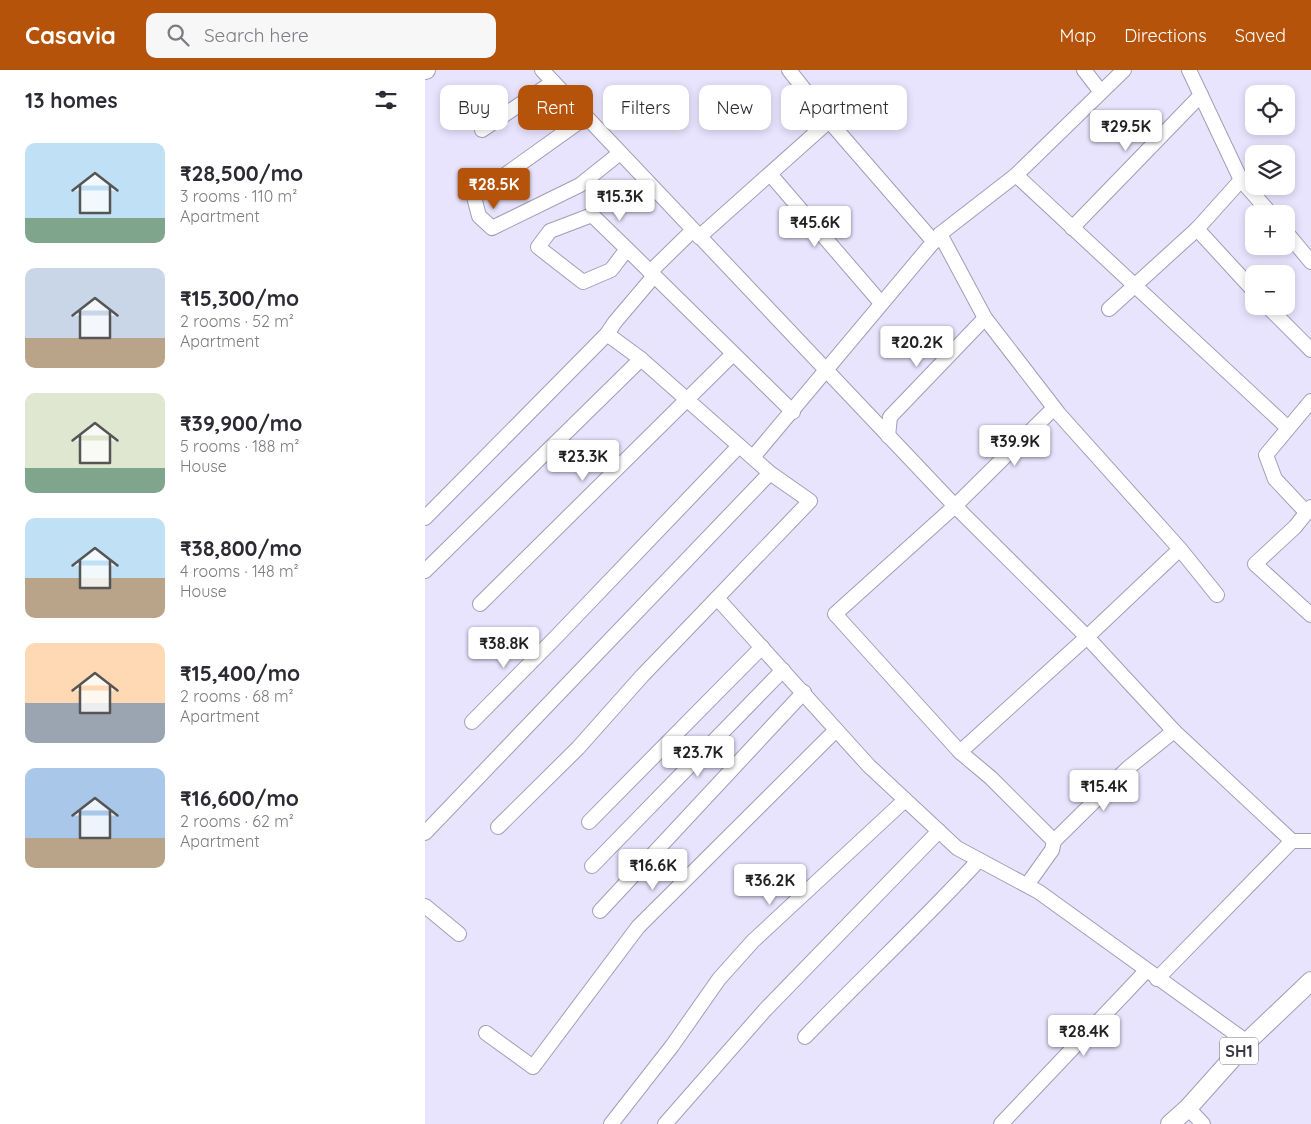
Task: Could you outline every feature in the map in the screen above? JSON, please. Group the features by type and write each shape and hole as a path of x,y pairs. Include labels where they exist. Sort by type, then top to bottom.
{"main road":[{"name":"SH1","path":"1170,1124 1188,1108 1247,1042 1311,981"}],"street":[{"path":"542,70 556,85"},
{"path":"789,70 801,85"},
{"path":"1084,70 1101,92"},
{"path":"754,456 793,412 825,369 937,238 1016,175 1124,70"},
{"path":"1189,70 1241,180 1263,205"},
{"path":"508,112 553,82"},
{"path":"1072,228 1201,95"},
{"path":"593,124 955,506 1087,637 1174,731 1292,840 1311,841"},
{"path":"568,130 474,197 479,216 492,228 580,185 621,154"},
{"path":"425,518 607,334 652,274 696,233 770,174 819,130"},
{"path":"837,130 937,238 985,318 1054,408 1180,548 1217,595"},
{"path":"770,174 881,303"},
{"path":"1016,175 1288,428"},
{"path":"1109,309 1197,229 1241,180"},
{"path":"627,249 611,270 583,282 538,247 550,231 592,215 627,249 733,354 793,412"},
{"path":"1197,229 1245,281"},
{"path":"1295,243 1311,262"},
{"path":"1276,315 1311,350"},
{"path":"889,436 890,417 985,318"},
{"path":"498,827 578,748 642,676 810,501 770,473 754,456 739,446 685,400 641,359 607,334"},
{"path":"479,604 733,354"},
{"path":"425,571 641,359"},
{"path":"1311,402 1266,455 1275,478 1308,510 1295,526 1255,564 1311,615"},
{"path":"1054,408 955,506 835,614 960,752 991,778 1055,841"},
{"path":"472,722 739,446"},
{"path":"425,833 770,473"},
{"path":"960,752 1087,637 1180,548"},
{"path":"717,598 869,766 957,848 1039,892 1247,1042"},
{"path":"589,822 762,647"},
{"path":"592,866 783,670"},
{"path":"600,911 804,692"},
{"path":"486,1033 533,1067 638,927 836,730"},
{"path":"1027,885 1055,841 1128,768 1174,731"},
{"path":"611,1124 672,1046 719,979 753,941 905,800"},
{"path":"665,1124 765,1010 939,831"},
{"path":"1001,1124 1292,840"},
{"path":"805,1036 895,945 939,904 979,860"},
{"path":"425,906 459,934"},
{"path":"1188,1108 1203,1124"}]}
